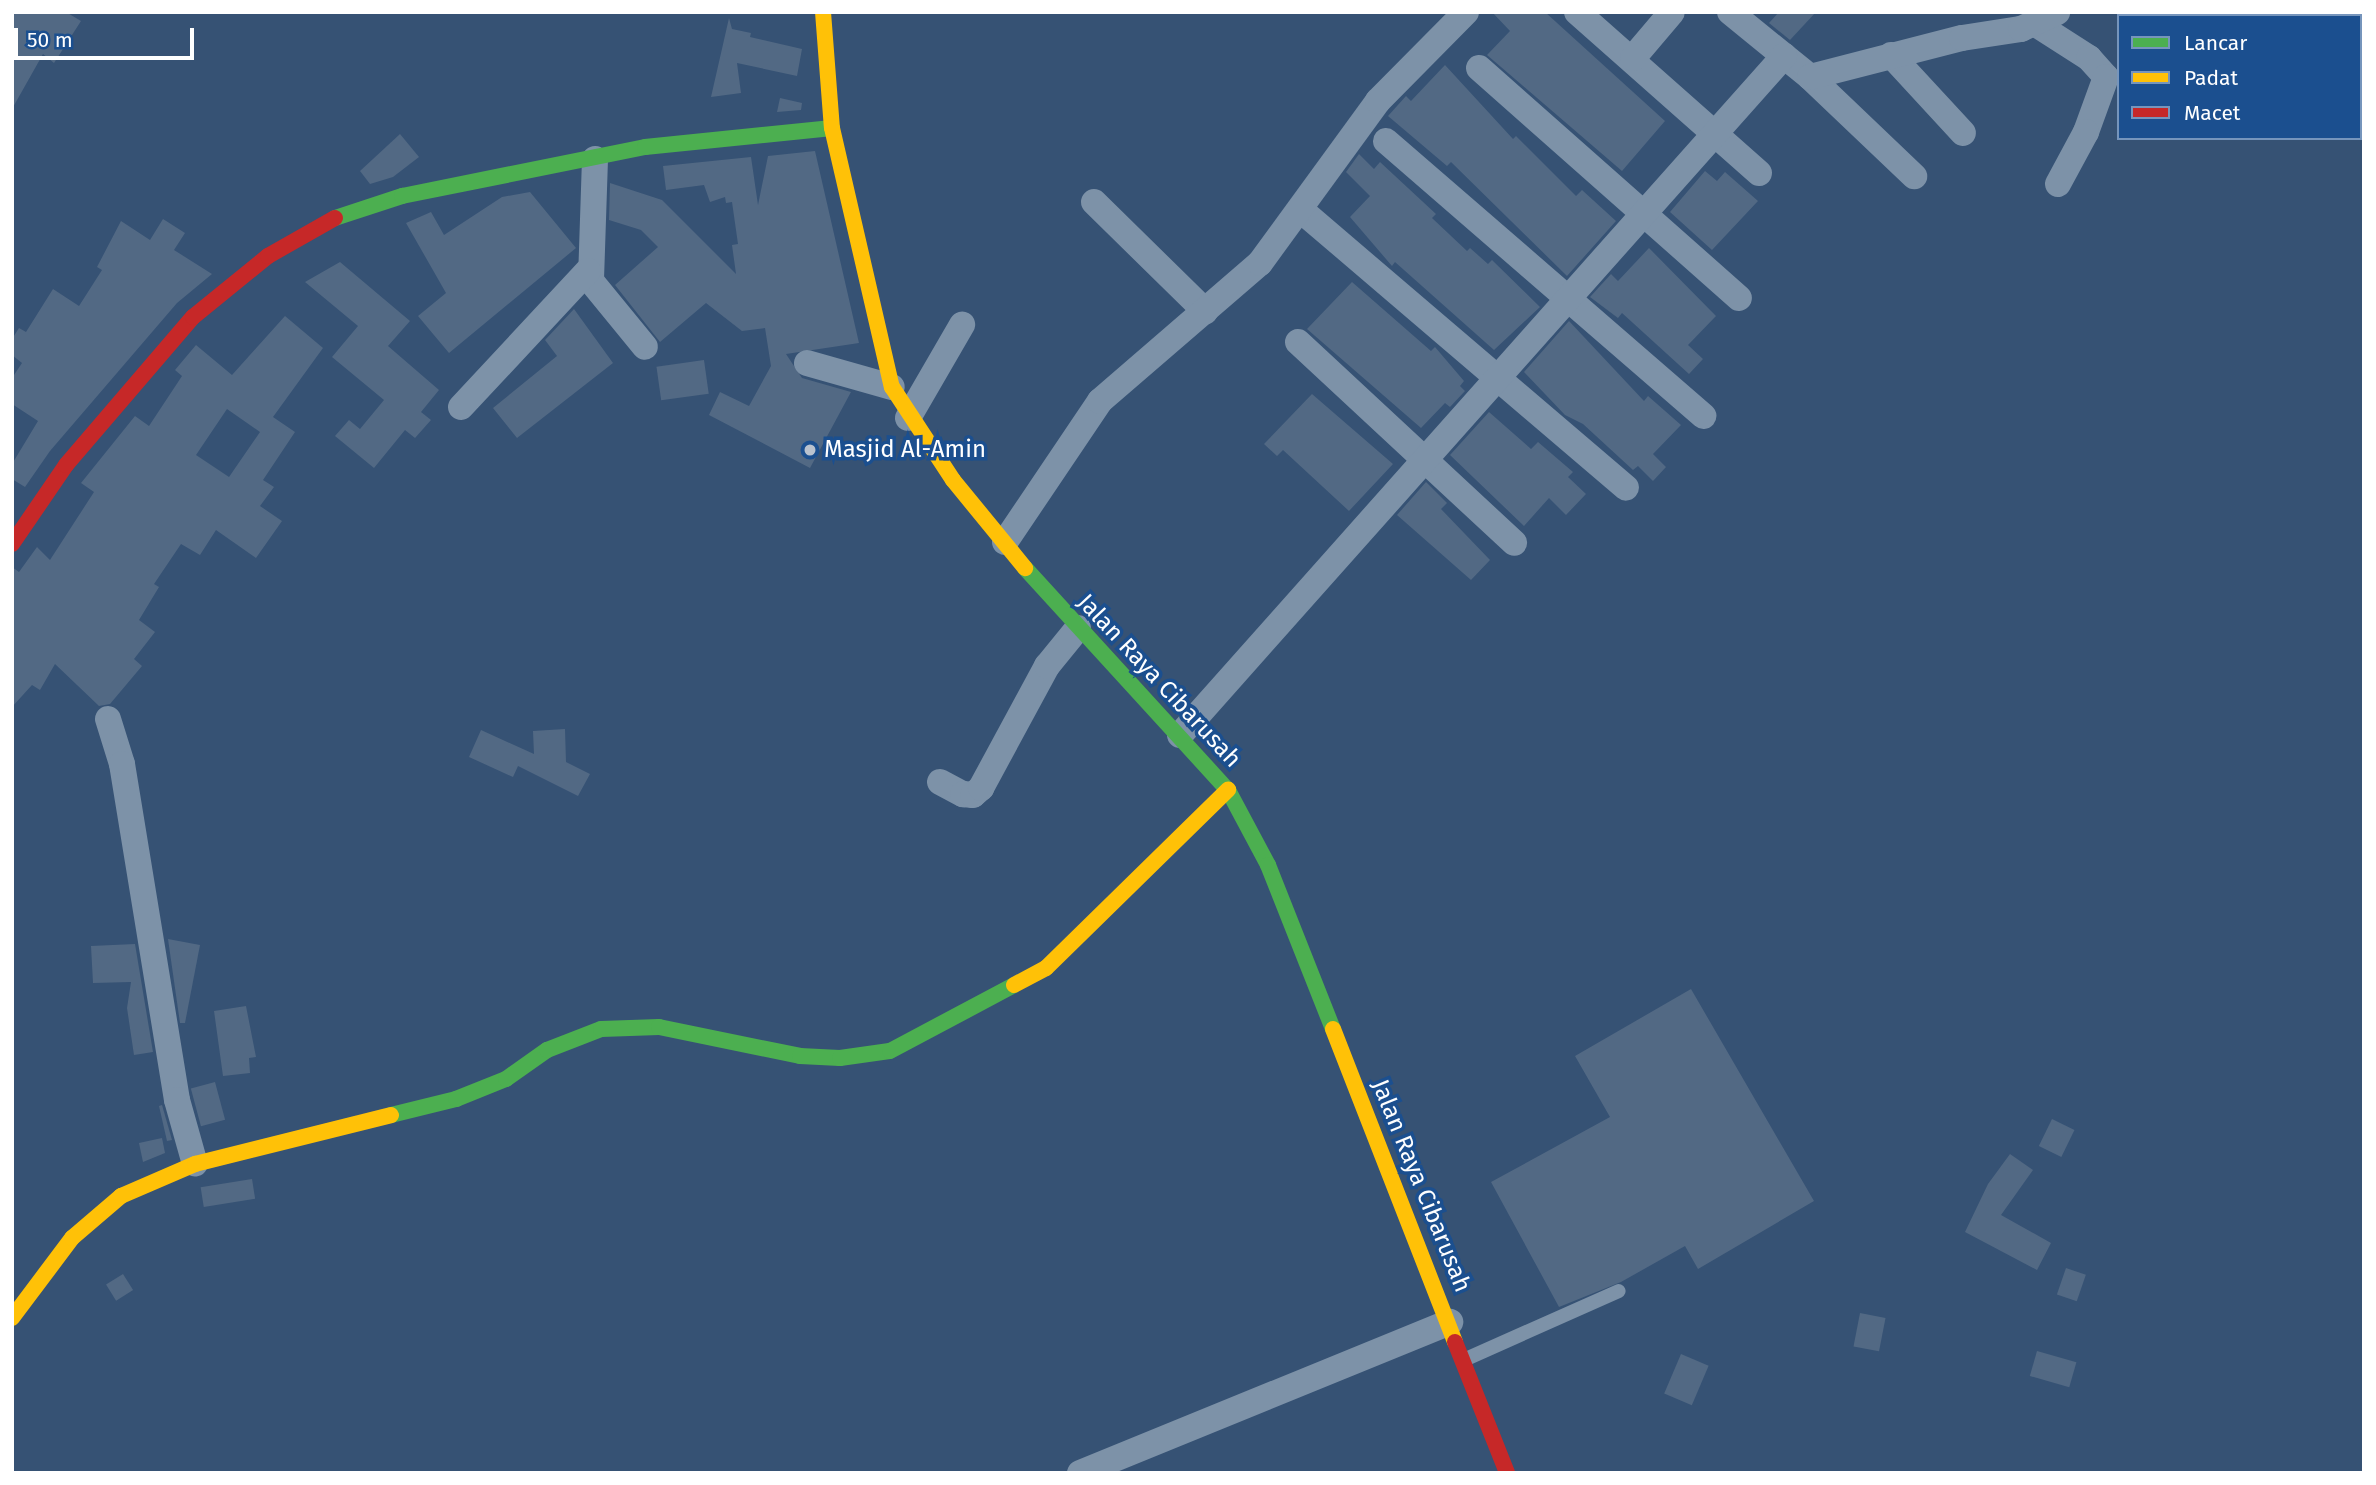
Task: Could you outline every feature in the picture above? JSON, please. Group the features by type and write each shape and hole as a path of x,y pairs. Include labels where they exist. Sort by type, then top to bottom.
{"street":[{"name":"Jalan Raya Cibarusah","path":"822,12 832,128 892,387 908,418 1005,542 1078,628 1180,734 1228,790 1268,865 1466,1359 1507,1473"},
{"path":"1005,542 1100,401 1260,263 1301,211 1378,101 1466,12"},
{"path":"1577,12 1633,58 1759,173"},
{"path":"1633,58 1672,12"},
{"path":"1730,12 1810,77 1914,176"},
{"path":"1810,77 2047,18 2106,77 2086,132 2058,184"},
{"path":"1891,55 1963,133"},
{"path":"1180,734 1566,297 1716,136 1784,56"},
{"path":"1479,68 1643,216 1739,298"},
{"path":"12,544 66,465 193,317 268,256 339,216 402,196 673,143 832,128"},
{"path":"1385,141 1703,416"},
{"path":"595,159 589,271 595,290 645,347"},
{"path":"1094,202 1205,311"},
{"path":"1301,211 1626,488"},
{"path":"461,407 589,271"},
{"path":"908,418 962,326"},
{"path":"1298,342 1514,543"},
{"path":"807,363 892,387"},
{"path":"940,782 963,794 973,795 981,788 1047,666 1078,628"},
{"path":"108,719 122,764 177,1100 195,1164"},
{"path":"12,1318 47,1266 102,1210 151,1181 195,1164 456,1099 506,1079 570,1039 614,1027 659,1027 800,1056 840,1058 890,1051 1046,968 1228,790"},
{"path":"1080,1473 1450,1322"}],"lane":[{"path":"1466,1359 1619,1291"}],"building":[{"path":"12,12 66,12 81,21 54,63 43,54 12,109"},
{"path":"1492,12 1545,12 1665,121 1622,171 1487,55 1510,31"},
{"path":"1779,12 1816,12 1790,40 1769,23"},
{"path":"729,18 732,29 751,33 750,37 802,49 797,76 737,63 741,93 711,97"},
{"path":"1445,65 1513,139 1516,136 1576,196 1582,190 1616,221 1567,276 1451,162 1447,166 1388,116 1406,96 1411,101"},
{"path":"780,98 802,103 801,110 777,112"},
{"path":"400,134 419,157 393,177 370,184 360,171"},
{"path":"815,151 859,343 786,354 802,378 851,392 810,468 709,415 720,392 749,406 771,366 765,328 742,331 706,303 660,342 615,285 658,247 641,230 609,220 610,183 662,200 736,274 732,245 738,244 732,202 726,203 725,197 710,202 704,185 666,190 663,166 751,157 758,205 768,156"},
{"path":"1359,154 1374,169 1380,162 1436,214 1432,218 1467,251 1470,248 1488,264 1492,260 1540,307 1494,350 1395,262 1392,266 1350,217 1370,196 1346,172"},
{"path":"1705,171 1717,181 1725,172 1758,201 1712,250 1670,212"},
{"path":"530,192 576,248 449,353 418,316 446,293 406,223 431,212 444,235 502,197"},
{"path":"163,219 185,233 174,250 212,274 177,303 50,451 25,487 12,479 12,464 38,421 12,404 12,378 22,363 12,355 12,339 19,328 26,332 53,289 79,306 102,270 97,267 121,221 150,240"},
{"path":"1649,248 1716,316 1688,345 1703,359 1689,374 1622,313 1618,318 1590,297 1611,274 1618,281"},
{"path":"340,262 410,321 388,346 439,390 421,412 431,420 415,438 405,430 374,468 335,436 349,420 360,429 384,400 332,357 358,326 305,282"},
{"path":"1352,282 1431,351 1435,347 1464,381 1460,386 1465,391 1450,407 1445,403 1421,428 1307,329"},
{"path":"574,309 613,363 517,438 493,408 557,356 545,340"},
{"path":"285,316 323,348 273,417 295,432 263,480 274,487 260,506 282,521 256,558 216,530 200,555 181,544 154,584 159,587 139,620 155,632 134,659 142,666 110,704 99,706 55,664 40,690 32,685 12,707 12,567 19,572 37,547 50,560 94,492 81,483 135,416 149,426 182,376 175,370 196,345 232,375","holes":["227,409 260,432 229,477 196,455"]},
{"path":"1569,321 1644,401 1648,396 1681,425 1653,454 1666,467 1653,481 1638,466 1633,470 1583,424 1565,415 1524,372"},
{"path":"704,360 709,394 661,400 656,367"},
{"path":"1312,394 1393,464 1349,511 1283,450 1277,456 1264,444"},
{"path":"1489,412 1531,449 1538,442 1573,472 1568,477 1586,494 1566,515 1549,498 1524,526 1450,455"},
{"path":"1426,482 1447,503 1441,509 1490,560 1471,580 1397,515"},
{"path":"565,729 566,762 590,774 578,796 518,766 513,777 469,757 481,730 534,754 533,731"},
{"path":"168,939 200,945 185,1023 180,1023"},
{"path":"135,944 153,1052 134,1055 127,1008 131,982 93,983 91,946"},
{"path":"1691,989 1814,1201 1698,1269 1685,1246 1621,1282 1559,1307 1491,1182 1610,1117 1575,1056"},
{"path":"246,1006 256,1057 249,1058 250,1073 223,1076 214,1011"},
{"path":"215,1082 225,1120 201,1126 191,1088"},
{"path":"162,1105 172,1140 167,1141 159,1106"},
{"path":"2052,1119 2074,1130 2061,1157 2039,1146"},
{"path":"162,1138 165,1153 143,1162 139,1143"},
{"path":"2010,1154 2033,1170 2001,1215 2051,1243 2037,1270 1965,1232 1988,1184"},
{"path":"252,1179 255,1199 204,1207 201,1187"},
{"path":"2066,1268 2086,1275 2077,1301 2057,1294"},
{"path":"123,1274 133,1290 116,1301 106,1285"},
{"path":"1860,1313 1886,1318 1879,1351 1854,1346"},
{"path":"2037,1351 2076,1362 2069,1387 2030,1376"},
{"path":"1681,1354 1709,1366 1692,1405 1664,1394"}],"traffic: fast":[{"path":"335,218 402,196 645,147 832,128"},
{"path":"1025,568 1228,790 1268,865 1333,1029"},
{"path":"391,1115 456,1099 506,1079 547,1050 601,1029 659,1027 800,1056 840,1058 890,1051 1014,985"}],"traffic: slow":[{"path":"823,12 832,128 892,387 953,480 1025,568"},
{"path":"1014,985 1046,968 1228,790"},
{"path":"1333,1029 1455,1342"},
{"path":"12,1318 72,1238 121,1196 195,1164 391,1115"}],"traffic: jam":[{"path":"12,544 66,465 193,317 268,256 335,218"},
{"path":"1455,1342 1507,1473"}],"place":[{"name":"Masjid Al-Amin","path":"810,450"}]}
